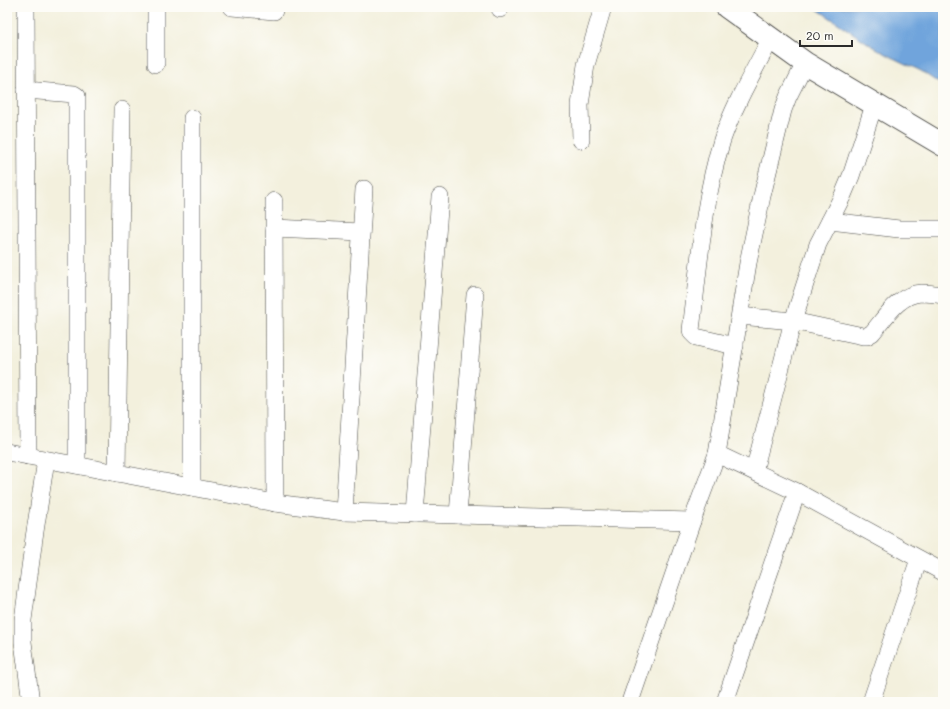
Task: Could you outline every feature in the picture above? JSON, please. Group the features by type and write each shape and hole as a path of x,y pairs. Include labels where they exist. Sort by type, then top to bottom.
{"street":[{"path":"26,7 28,456"},
{"path":"156,7 156,64"},
{"path":"232,7 274,11"},
{"path":"581,140 580,105 586,65 603,7"},
{"path":"727,7 805,63 943,145"},
{"path":"735,346 696,337 691,330 706,215 713,175 723,139 734,112 771,38"},
{"path":"630,702 717,454 762,196 779,124 788,97 805,63"},
{"path":"26,90 74,94 77,96 77,466"},
{"path":"754,471 793,321 818,244 851,176 874,104"},
{"path":"117,473 122,110"},
{"path":"192,118 192,488"},
{"path":"344,512 364,190"},
{"path":"415,514 440,197"},
{"path":"274,201 275,502"},
{"path":"830,221 899,229 943,229"},
{"path":"274,228 361,232"},
{"path":"740,316 793,321 856,335 867,336 872,333 900,301 909,296 920,293 943,295"},
{"path":"458,515 475,296"},
{"path":"7,452 192,488 344,512 692,522"},
{"path":"717,454 796,492 919,559 942,569"},
{"path":"31,702 23,642 23,620 46,460"},
{"path":"725,702 796,492"},
{"path":"871,702 919,559"}],"water":[{"path":"814,7 943,7 943,86 921,71 869,44"}]}
